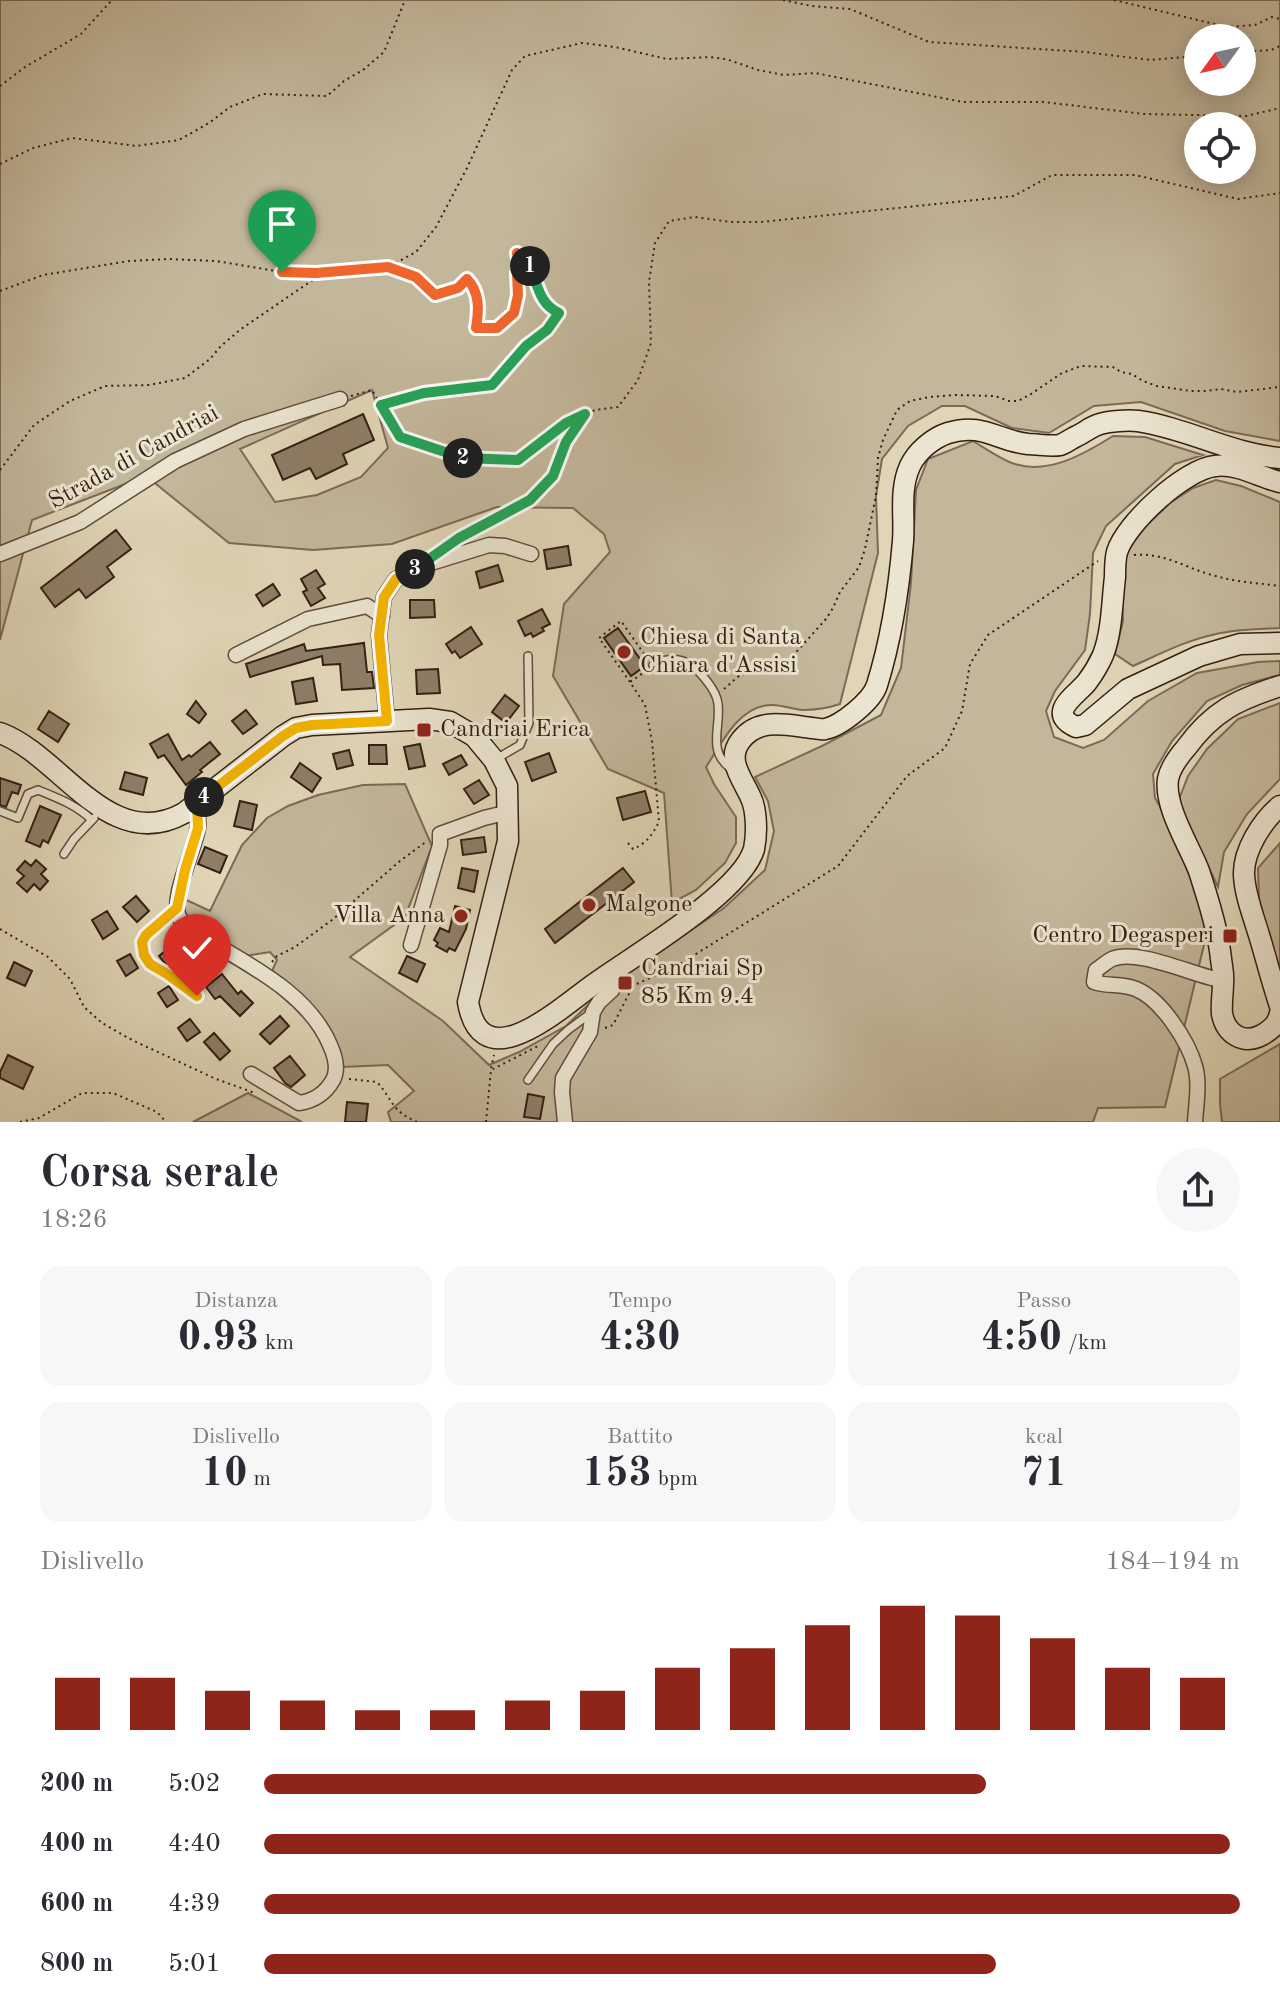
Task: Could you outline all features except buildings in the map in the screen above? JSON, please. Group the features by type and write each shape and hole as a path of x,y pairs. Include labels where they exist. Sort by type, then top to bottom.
{"main road":[{"path":"0,733 22,744 100,816 139,823 172,820 296,728 429,719 450,722 474,736 494,760 507,786 509,812 508,841 468,1002 471,1018 480,1031 505,1039 523,1034 669,934 731,883 754,848 752,800 738,775 734,757 739,742 752,730 774,723 826,729 855,713 875,690 889,643 903,540 903,487 911,464 924,447 948,433 978,429 1024,443 1060,445 1101,424 1136,421 1215,444 1280,458"},
{"path":"1280,482 1248,470 1215,466 1189,475 1165,493 1132,527 1117,555 1103,655 1087,682 1065,705 1063,715 1076,727 1085,725 1128,689 1199,656 1240,644 1280,643"},
{"path":"1280,686 1257,693 1215,715 1201,728 1169,776 1168,793 1176,820 1200,873 1218,931 1224,981 1222,1012 1229,1030 1243,1040 1252,1040 1274,1027 1280,1013"},
{"path":"1280,806 1258,831 1244,871 1246,890 1280,1006"}],"street":[{"name":"Strada di Candriai","path":"0,554 80,522 175,461 244,429 340,399"},
{"path":"387,721 379,635 384,597 396,579 418,567 489,545 531,554"},
{"path":"236,655 308,619 367,606 382,616"},
{"path":"197,804 198,828 185,870 177,908 179,918 190,930 263,972 292,996 324,1031 336,1059 335,1077 324,1092 311,1102 299,1103 251,1074"},
{"path":"411,945 440,845 440,834 509,812"},
{"path":"1195,1122 1196,1069 1188,1048 1173,1024 1153,999 1138,990 1094,982 1096,970 1113,958 1133,958 1156,961 1224,981"},
{"path":"565,1122 563,1078 590,1032 593,1012 612,990 619,966"}],"lane":[{"path":"494,760 520,745 529,723 528,656"},
{"path":"653,665 660,661 683,661 702,674 718,701 716,744 721,761 738,775"},
{"path":"0,811 18,818 28,794 38,790 100,816"},
{"path":"64,854 74,839 100,816"},
{"path":"177,908 146,935 142,942 144,955 150,964 197,996"},
{"path":"528,1080 553,1044 593,1012"}],"path":[{"path":"0,86 25,67 81,34 112,0"},
{"path":"0,164 33,148 72,138 136,146 179,140 230,107 263,94 327,96 384,52 405,0"},
{"path":"783,0 850,9 929,42 1086,52 1150,60 1184,57"},
{"path":"1114,0 1227,27 1255,25 1272,17 1280,19"},
{"path":"0,291 43,275 129,261 216,261 282,272 388,267 416,252 436,227 512,70 525,56 582,43 667,59 726,59 784,75 815,73 963,102 1044,102 1144,114 1246,116 1280,108"},
{"path":"1256,51 1280,46"},
{"path":"340,399 372,390 400,437 459,458 518,460 566,423 595,410 618,407 638,380 651,343 649,282 655,243 669,221 695,217 761,222 1014,196 1052,175 1135,175 1238,199 1280,193"},
{"path":"381,405 424,393 492,385 526,346 547,330 559,313 549,308 538,293 526,258 517,253 518,295 514,313 497,328 476,328 479,309 473,285 467,279 458,288 435,295 416,277 388,267"},
{"path":"0,470 34,425 70,401 105,386 149,385 185,378 241,329 324,272"},
{"path":"718,701 725,687 740,675 775,667 790,659 826,619 840,592 859,567 876,496 878,458 883,440 897,410 910,401 955,395 995,396 1018,401 1062,373 1081,366 1113,367 1157,386 1191,391 1221,389 1237,392 1280,387"},
{"path":"449,545 530,500 553,476 566,442 585,414"},
{"path":"625,990 678,965 838,866 907,776 945,748 962,711 970,664 988,635 1106,555 1140,554 1167,558 1211,575 1280,586"},
{"path":"628,843 633,849 645,844 653,834 659,822 659,800 645,705 599,638 621,621 653,665 630,682"},
{"path":"277,956 332,920 417,847 440,834"},
{"path":"0,929 48,957 70,979 84,1007 102,1023 216,1079 259,1095"},
{"path":"486,1122 491,1070 568,1030"},
{"path":"335,1077 377,1082 391,1105 417,1122"},
{"path":"20,1122 39,1118 82,1093 113,1093 157,1112 166,1122"}],"shaded area":[{"path":"0,0 1280,0 1280,441 1225,431 1141,402 1094,406 1049,433 1012,428 965,406 942,406 908,426 882,459 876,496 878,553 840,704 808,710 776,705 760,707 750,711 732,727 706,767 736,817 736,843 725,863 696,890 672,903 664,793 608,769 553,676 564,604 610,552 604,534 573,508 497,507 392,544 313,550 229,543 146,476 32,520 0,640","holes":["372,390 388,448 361,477 317,495 275,502 240,449"]},
{"path":"1113,436 1145,437 1203,455 1175,464 1106,526 1093,553 1085,650 1055,691 1046,711 1054,737 1083,748 1104,740 1148,701 1197,673 1280,661 1280,675 1242,685 1207,701 1172,741 1153,774 1155,798 1166,817 1209,924 1165,1107 1098,1108 1093,1122 391,1122 388,1112 414,1091 388,1065 342,1067 339,1051 326,1024 272,971 277,960 270,952 245,956 185,919 182,898 210,911 242,845 267,818 318,795 363,785 405,784 432,846 405,917 350,957 443,1021 489,1065 519,1052 566,1026 608,986 724,908 765,870 774,831 768,801 755,777 881,715 901,668 911,583 916,490 928,459 973,441 1012,463 1038,467 1078,456"},
{"path":"1216,480 1241,486 1280,502 1280,628 1224,632 1174,648 1133,666 1115,654 1123,621 1122,581 1126,552 1145,527 1170,503 1193,488"},
{"path":"1280,703 1280,779 1247,814 1224,852 1218,887 1178,802 1188,776 1207,749 1238,719"},
{"path":"1280,843 1280,975 1259,899 1258,868"},
{"path":"1280,1044 1280,1122 1222,1122 1220,1079"},
{"path":"248,1093 302,1122 193,1122"}],"place":[{"name":"Chiesa di Santa Chiara d'Assisi","path":"624,652"},
{"name":"Candriai Erica","path":"424,730"},
{"name":"Malgone","path":"589,905"},
{"name":"Villa Anna","path":"461,916"},
{"name":"Centro Degasperi","path":"1230,936"},
{"name":"Candriai Sp 85 Km 9.4","path":"625,983"}],"route":[{"path":"197,996 150,964 144,955 142,942 177,908 198,828 197,804 296,728 387,721 379,653 384,597 396,579 459,538 530,500 553,476 566,442 585,414 566,423 518,460 459,458 400,437 381,405 424,393 492,385 526,346 547,330 559,313 549,308 538,293 526,258 517,253 518,295 514,313 497,328 476,328 479,309 473,285 467,279 458,288 435,295 416,277 388,267 316,273 282,272"}]}
